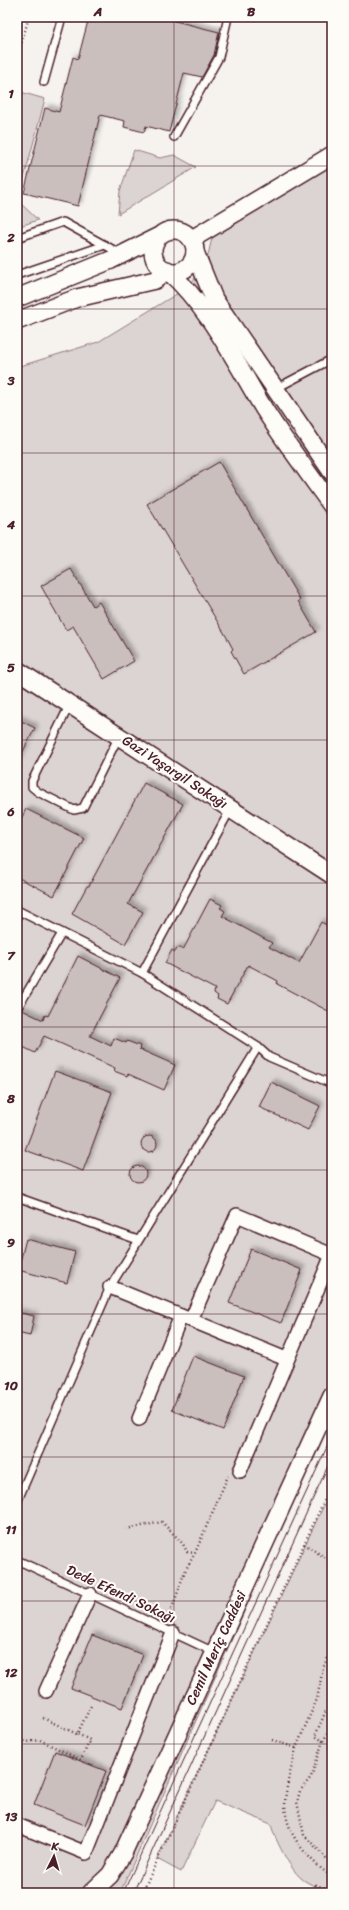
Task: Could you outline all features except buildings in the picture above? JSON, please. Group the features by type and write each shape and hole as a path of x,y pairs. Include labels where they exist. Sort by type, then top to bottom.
{"street":[{"path":"193,245 332,155"},
{"path":"17,298 123,255 157,238 162,233 175,230 187,234 193,245 214,299 332,472"},
{"path":"157,238 153,250 154,256 161,267 173,272 186,268 191,264 193,245"},
{"path":"17,320 77,298 155,280 167,270"},
{"path":"167,270 184,286 206,315 273,422 332,506"},
{"name":"Gazi Yaşargil Sokağı","path":"17,657 332,862"},
{"name":"Gazi Yaşargil Sokağı","path":"17,670 332,875"},
{"path":"139,1419 237,1214 332,1255 235,1472"},
{"path":"110,1287 286,1359"},
{"name":"Cemil Meriç Caddesi","path":"91,1893 110,1875 123,1853 332,1396"},
{"path":"46,1691 90,1594"},
{"path":"17,1825 86,1853 170,1627"}],"lane":[{"path":"44,82 62,17"},
{"path":"174,137 219,57 228,17"},
{"path":"17,238 63,222 123,255"},
{"path":"17,275 105,245"},
{"path":"274,389 332,359"},
{"path":"70,704 32,781 32,787 38,792 74,810 83,808 119,736"},
{"path":"142,973 231,809"},
{"path":"17,910 142,973 258,1047 269,1057 332,1084"},
{"path":"17,1009 62,933"},
{"path":"17,1502 110,1287 258,1047"},
{"path":"17,1197 138,1240"},
{"name":"Dede Efendi Sokağı","path":"17,1560 90,1594 170,1627 214,1652"}],"path":[{"path":"17,58 29,17"},
{"path":"170,1627 185,1571 235,1472"},
{"path":"142,1893 332,1484"},
{"path":"126,1529 162,1522 183,1544 187,1552 195,1552"},
{"path":"304,1544 332,1562"},
{"path":"332,1649 323,1668 317,1699 296,1748 286,1792 285,1811 288,1826 294,1838 305,1852 332,1877"},
{"path":"323,1741 315,1736 332,1697 332,1686"},
{"path":"77,1734 92,1704"},
{"path":"17,1738 26,1742 40,1740 81,1760 90,1740 43,1718"},
{"path":"332,1727 323,1741 311,1777 300,1791 298,1802 304,1835 332,1864"},
{"path":"272,1740 296,1748"},
{"path":"17,1751 22,1741"},
{"path":"332,1784 329,1790 330,1818 332,1823"},
{"path":"324,1893 314,1884 332,1891"}],"shaded area":[{"path":"17,91 45,99 18,201 38,220 17,227"},
{"path":"134,150 160,158 174,155 196,167 118,214 120,191"},
{"path":"332,155 332,1412 120,1893 18,1893 17,367 98,342 188,287 206,264 215,225"},
{"path":"332,1488 332,1893 307,1882 297,1874 283,1853 275,1837 271,1824 215,1801 181,1872 157,1859"}],"tram line":[{"path":"123,1893 332,1436"},
{"path":"133,1893 332,1457"}]}
